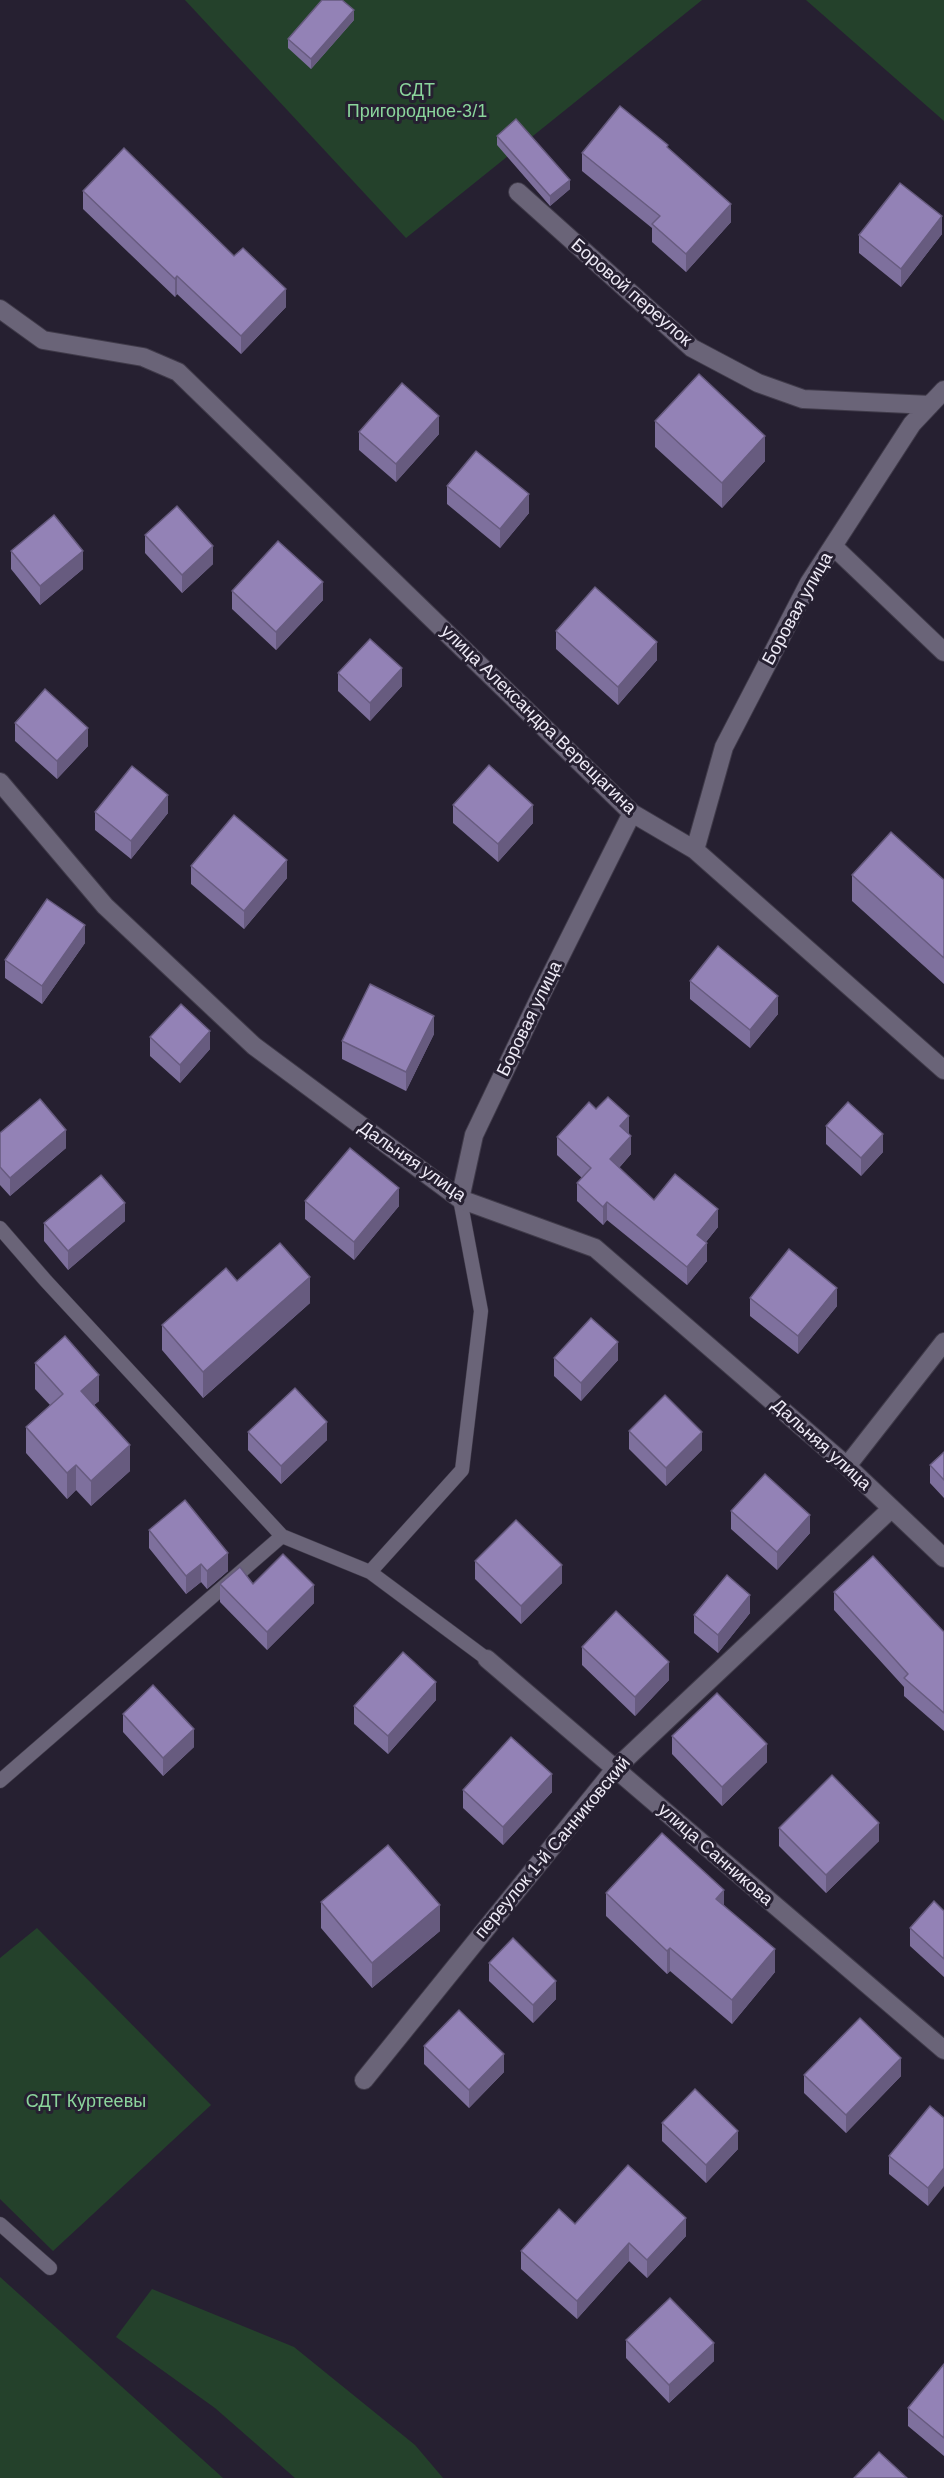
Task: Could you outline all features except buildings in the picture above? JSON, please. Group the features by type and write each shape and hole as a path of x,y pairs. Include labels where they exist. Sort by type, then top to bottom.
{"street":[{"name":"Боровой переулок","path":"518,192 692,348 758,382 803,399 930,405"},
{"name":"улица Александра Верещагина","path":"0,309 43,340 143,357 178,372 632,813 695,850 944,1070"},
{"name":"Боровая улица","path":"695,850 724,747 809,583 912,424 944,390"},
{"path":"833,546 944,652"},
{"name":"Дальняя улица","path":"0,782 105,906 254,1046 460,1199 595,1248 847,1466 944,1558"},
{"name":"Боровая улица","path":"460,1199 474,1135 632,813"},
{"path":"847,1466 944,1342"},
{"name":"переулок 1-й Санниковский","path":"364,2080 615,1769 891,1509"},
{"name":"улица Санникова","path":"487,1659 944,2050"}],"lane":[{"path":"370,1572 462,1470 481,1311 460,1199"},
{"path":"0,1228 46,1281 282,1536 370,1572 487,1659"},
{"path":"0,1781 282,1536"},
{"path":"0,2224 50,2268"}],"green space":[{"name":"СДТ Пригородное-3/1","path":"185,0 702,0 406,238"},
{"path":"806,0 944,0 944,121"},
{"name":"СДТ Куртеевы","path":"37,1928 211,2105 53,2251 0,2199 0,1958"},
{"path":"0,2277 223,2478 0,2478"},
{"path":"152,2289 294,2347 415,2445 443,2478 295,2478 215,2408 116,2337"}]}
